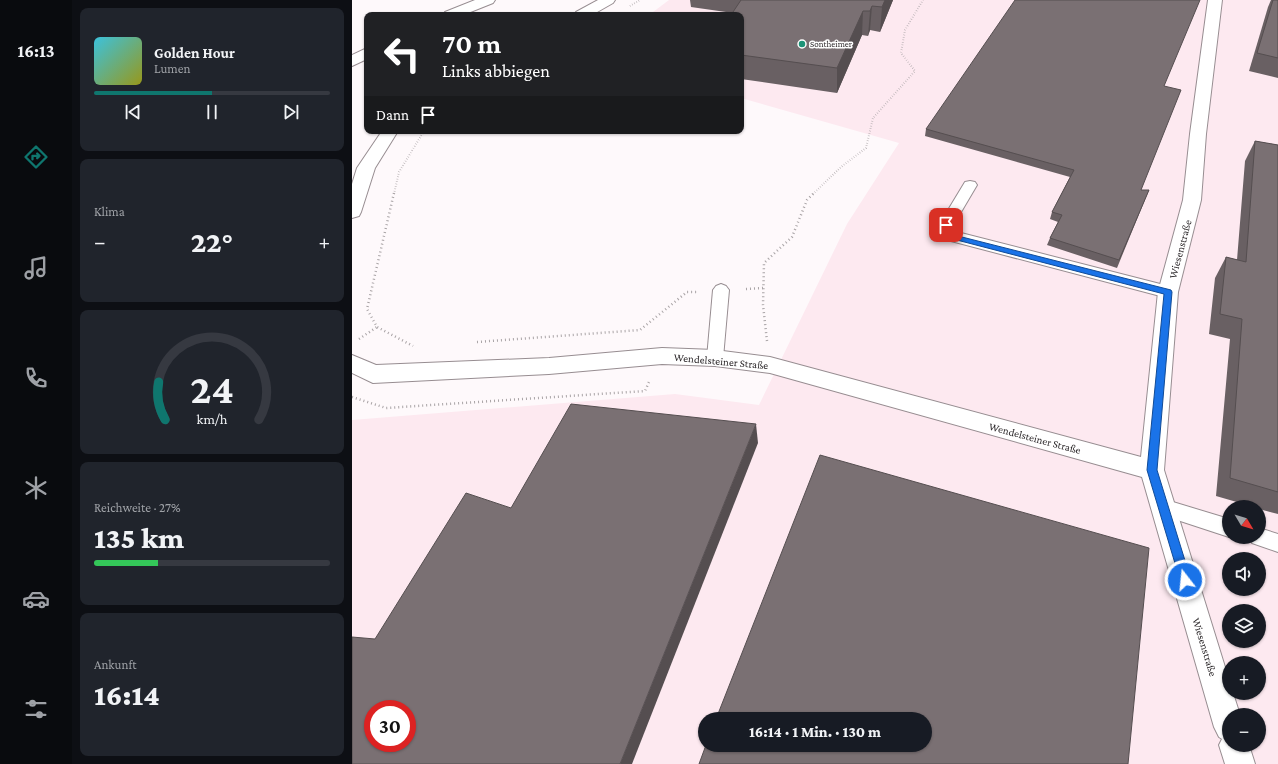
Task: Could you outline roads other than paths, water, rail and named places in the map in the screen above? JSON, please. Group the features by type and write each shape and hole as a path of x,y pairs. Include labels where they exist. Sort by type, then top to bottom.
{"main road":[{"path":"458,12 488,0"},
{"path":"586,12 608,0"},
{"name":"Wiesenstraße","path":"1215,0 1198,134 1192,200 1168,292 1152,470 1223,708"},
{"path":"352,61 364,55"},
{"path":"352,212 366,168 388,134"},
{"name":"Wendelsteiner Straße","path":"352,363 373,374 549,366 662,356 715,358 770,365 1152,470"},
{"path":"1236,752 1240,764"}],"lane":[{"path":"970,186 946,225 956,238 1168,292"},
{"path":"715,358 721,290"},
{"path":"1163,507 1222,526"},
{"path":"1266,539 1278,543"}],"place":[{"name":"Sontheimer","path":"802,44"}]}
